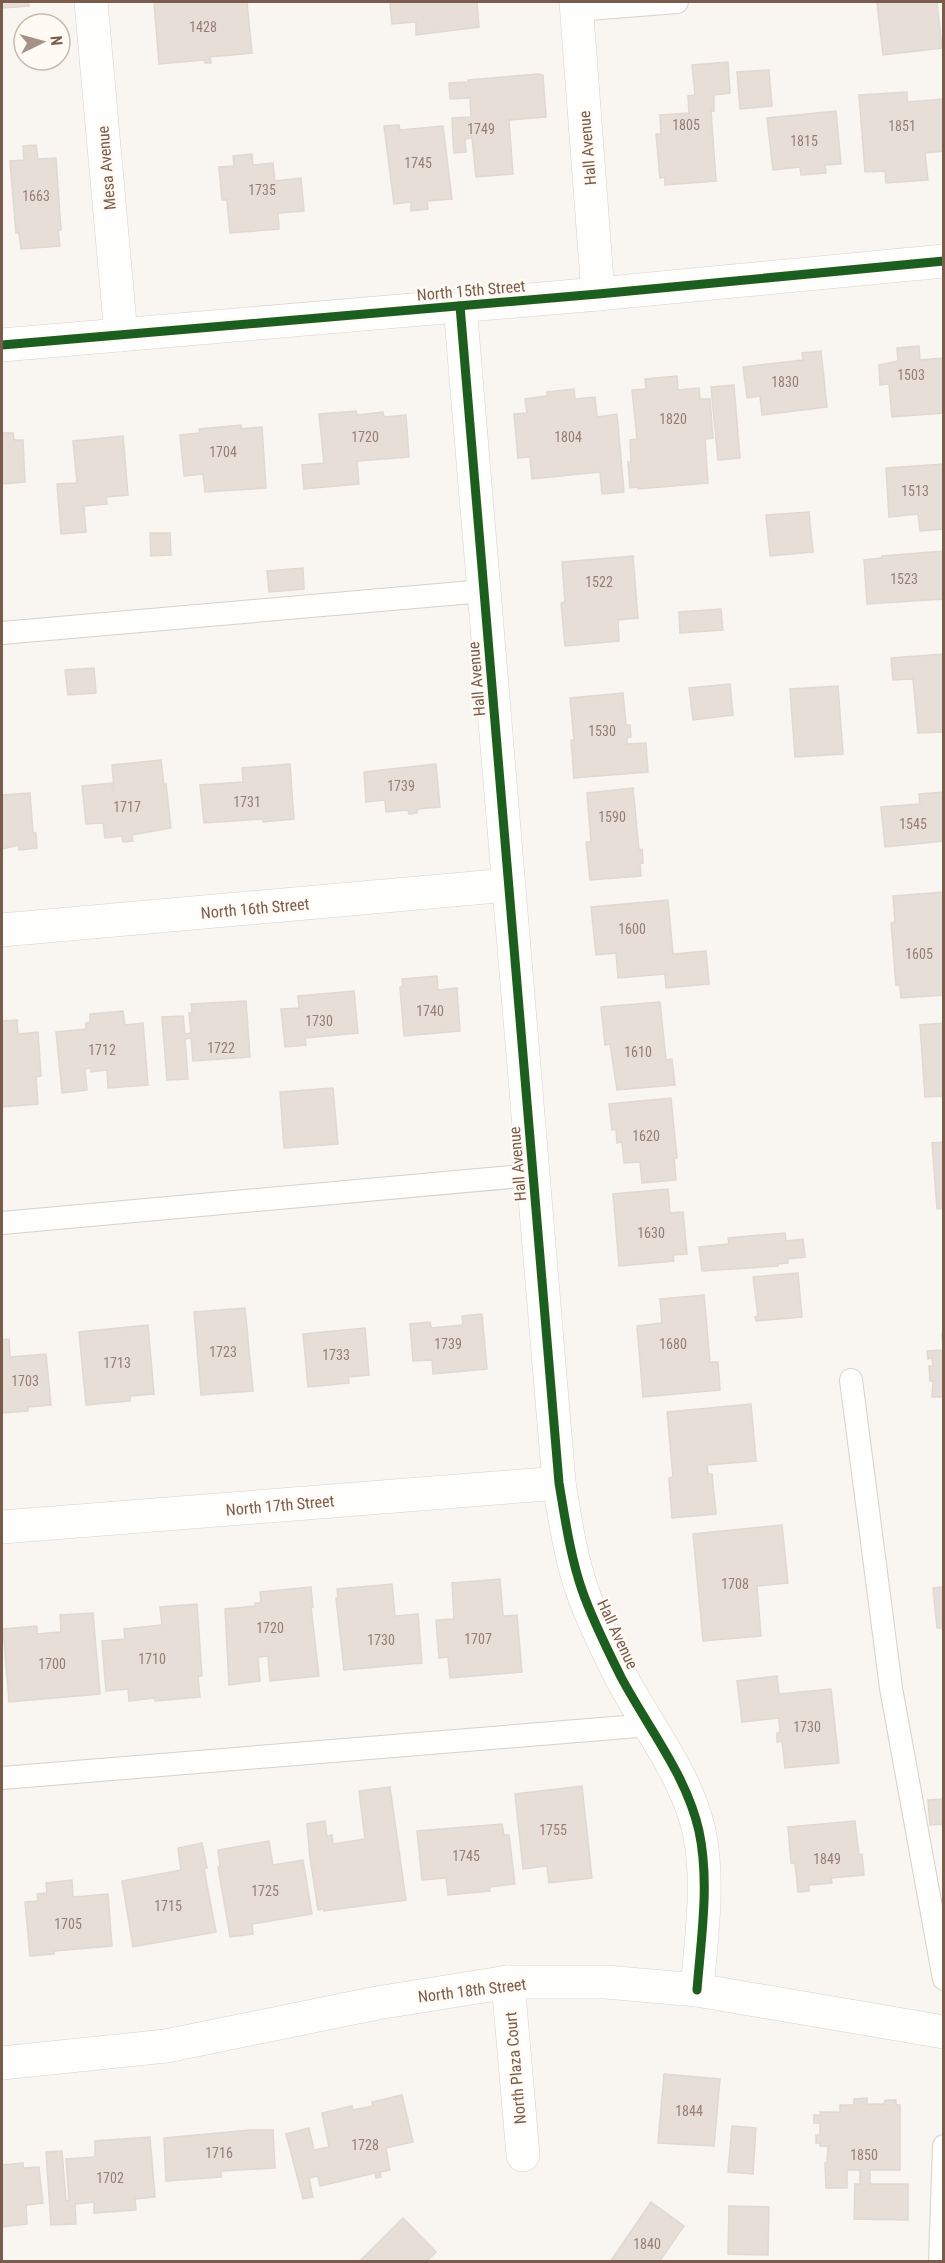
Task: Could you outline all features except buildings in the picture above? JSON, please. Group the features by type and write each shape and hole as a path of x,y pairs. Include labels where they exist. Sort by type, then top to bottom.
{"street":[{"name":"Mesa Avenue","path":"92,2 121,334"},
{"name":"Hall Avenue","path":"576,6 598,294"},
{"name":"North 15th Street","path":"2,345 598,294 944,261"},
{"name":"Hall Avenue","path":"460,306 559,1483 570,1548 582,1589 622,1679 687,1794 699,1833 705,1889 697,1990"},
{"name":"North 16th Street","path":"2,930 508,885"},
{"name":"North 17th Street","path":"2,1527 559,1483"},
{"name":"North 18th Street","path":"2,2063 166,2046 377,2003 508,1982 606,1982 697,1990 944,2032"},
{"name":"North Plaza Court","path":"508,1982 523,2155"}],"lane":[{"path":"576,6 677,2"},
{"path":"2,633 484,591"},
{"path":"2,1223 533,1175"},
{"path":"851,1380 891,1688 944,1979"},
{"path":"2,1778 650,1725"},
{"path":"940,2262 944,2146"}],"cycle path":[{"path":"2,345 598,294 944,261"},
{"path":"460,306 559,1483 574,1563 590,1612 621,1677 676,1771 693,1810 699,1831 704,1890 697,1990"}]}
